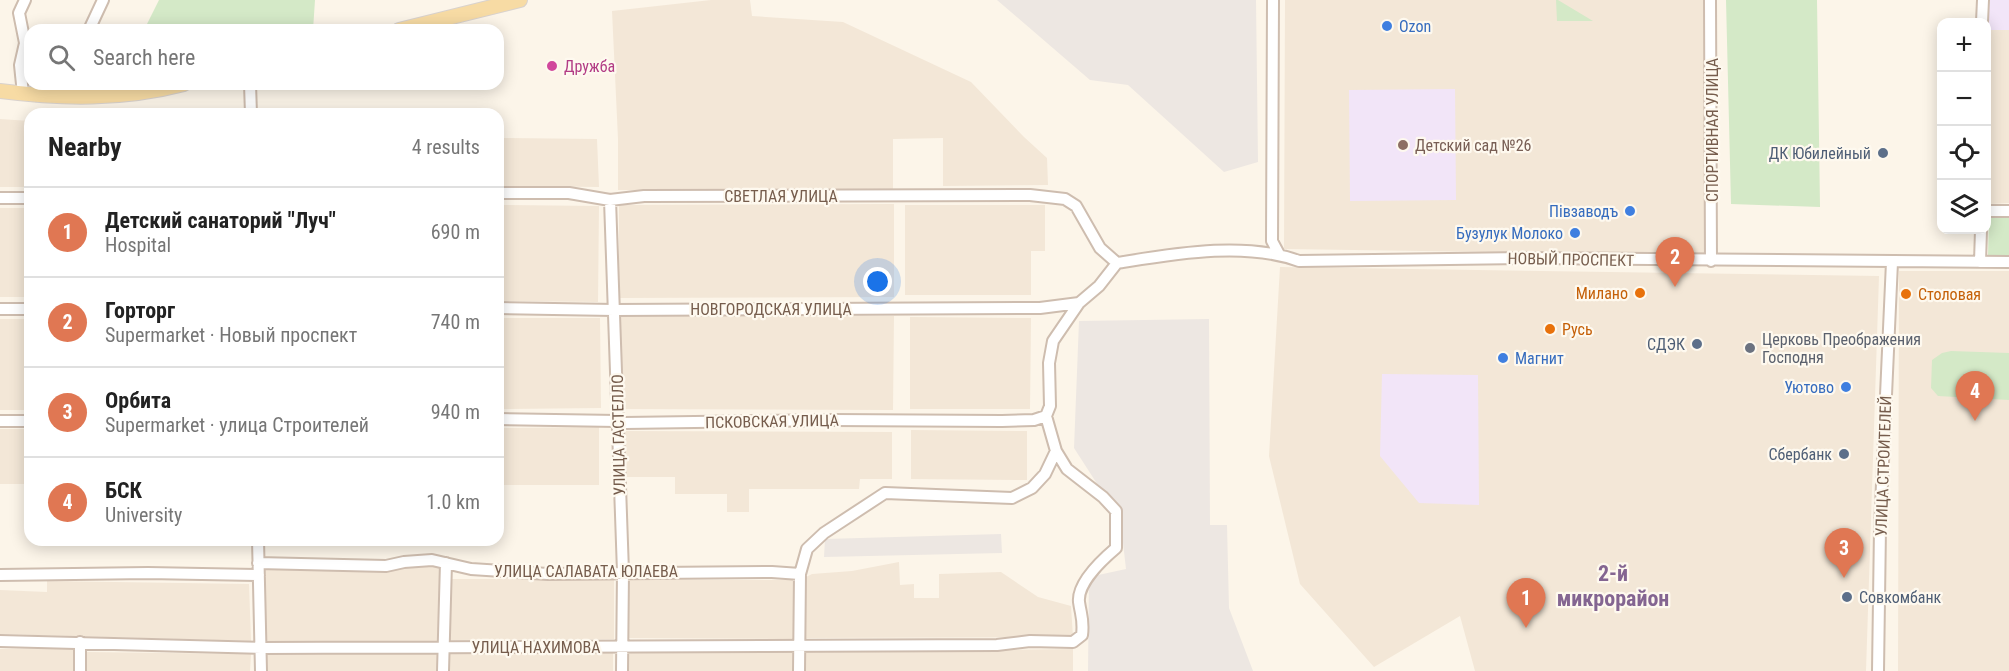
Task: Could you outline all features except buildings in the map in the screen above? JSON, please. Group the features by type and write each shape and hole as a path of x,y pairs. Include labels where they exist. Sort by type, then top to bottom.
{"main road":[{"path":"423,24 520,0"},
{"path":"0,91 23,94 73,91 108,97 159,90"}],"street":[{"path":"24,38 19,13 25,0"},
{"path":"92,24 103,0"},
{"path":"1273,0 1272,241 1279,254"},
{"name":"СПОРТИВНАЯ УЛИЦА","path":"1710,0 1711,261"},
{"path":"1982,18 1983,0"},
{"path":"23,94 20,65 24,47"},
{"path":"250,90 252,108"},
{"name":"СВЕТЛАЯ УЛИЦА","path":"504,193 569,193 610,200 644,196 1030,195 1065,199 1076,206 1100,248 1117,263"},
{"path":"0,198 24,198"},
{"name":"УЛИЦА ГАСТЕЛЛО","path":"610,200 623,572 622,671"},
{"path":"1991,211 2009,211"},
{"path":"1980,262 1981,234"},
{"name":"НОВЫЙ ПРОСПЕКТ","path":"1117,263 1200,252 1261,251 1299,261 1524,258 2009,262"},
{"name":"УЛИЦА СТРОИТЕЛЕЙ","path":"1878,671 1880,528 1892,262"},
{"path":"799,671 800,574 807,549 824,532 885,493 1012,498 1032,488 1045,474 1056,451 1046,416 1050,406 1049,363 1053,341 1079,303 1099,286 1117,263"},
{"name":"НОВГОРОДСКАЯ УЛИЦА","path":"504,308 614,310 1040,308 1079,303"},
{"path":"0,309 24,309"},
{"name":"ПСКОВСКАЯ УЛИЦА","path":"504,419 626,423 833,420 1002,422 1034,420 1046,416"},
{"path":"0,421 24,421"},
{"name":"УЛИЦА НАХИМОВА","path":"0,641 261,648 985,645 1030,641 1073,642 1082,635 1084,621 1079,600 1081,589 1102,560 1116,548 1116,511 1103,497 1067,469 1056,451"},
{"path":"258,546 261,671"},
{"name":"УЛИЦА САЛАВАТА ЮЛАЕВА","path":"258,563 386,566 432,560 471,569 548,574 772,572 800,574"},
{"path":"443,671 446,563"},
{"path":"0,575 148,573 259,575"},
{"path":"80,642 80,671"}],"shaded area":[{"path":"711,0 750,0 752,16 843,22 971,82 1047,158 1048,185 943,186 943,138 893,139 893,190 618,190 612,11"},
{"path":"997,0 1256,0 1258,162 1224,172 1128,85 1090,80"},
{"path":"1285,0 1704,0 1706,255 1284,249"},
{"path":"1988,0 2009,0 2009,203 1991,204 1991,18 1988,18"},
{"path":"1988,0 2009,0 2009,30 1991,30 1991,18 1988,18"},
{"name":"Детский сад №26","path":"1455,89 1456,200 1350,201 1349,90"},
{"path":"0,119 24,121 24,187 0,187"},
{"path":"504,138 597,139 599,187 504,186"},
{"path":"894,204 894,297 619,298 619,205"},
{"path":"504,205 599,206 598,302 504,301"},
{"path":"905,205 1045,205 1045,251 1031,251 1031,295 905,295"},
{"path":"0,208 24,208 24,297 0,297"},
{"path":"1280,267 1879,276 1866,671 1475,671 1460,616 1374,667 1300,584 1269,456"},
{"path":"1899,271 2009,271 2009,671 1898,671"},
{"path":"621,315 894,316 893,410 621,409"},
{"path":"910,317 1031,318 1030,409 910,409"},
{"path":"504,318 600,318 601,408 504,409"},
{"path":"0,319 24,319 24,410 0,410"},
{"path":"1209,319 1210,525 1227,525 1229,608 1253,671 1088,671 1089,577 1126,569 1119,508 1103,493 1074,448 1079,321"},
{"path":"1382,374 1478,375 1479,505 1419,503 1380,456"},
{"path":"599,427 599,485 504,485 504,428"},
{"path":"0,429 24,429 24,484 0,484"},
{"path":"911,430 1027,431 1027,480 911,479"},
{"path":"621,431 892,432 892,479 860,479 859,489 749,489 749,512 727,512 727,494 675,494 675,477 621,477"},
{"path":"1001,534 1002,553 824,557 825,539"},
{"path":"899,562 900,585 914,584 914,598 939,598 939,574 1001,572 1038,597 1071,606 1073,637 801,638 802,579 812,574 852,571"},
{"path":"445,564 442,646 263,646 260,565"},
{"path":"448,579 614,579 614,639 448,640"},
{"path":"627,580 793,580 793,639 627,638"},
{"path":"47,581 249,584 251,641 0,634 0,590 47,592"},
{"path":"73,648 73,671 0,671 0,649"},
{"path":"442,648 442,671 263,671 263,649"},
{"path":"1073,649 1073,671 803,671 803,652"},
{"path":"613,651 613,671 448,671 448,653"},
{"path":"86,652 251,654 250,671 86,671"},
{"path":"792,652 792,671 628,671 628,653"}],"green space":[{"path":"159,0 315,0 313,24 147,24"},
{"path":"1556,0 1558,0 1593,21 1557,21"},
{"path":"1726,0 1817,0 1820,207 1731,204"},
{"path":"1991,218 2009,218 2009,255 1988,255"},
{"path":"1951,351 2009,353 2009,400 1938,396 1931,388 1932,360 1942,353"}],"place":[{"name":"Ozon","path":"1387,26"},
{"name":"Дружба","path":"552,66"},
{"name":"Детский сад №26","path":"1403,145"},
{"name":"ДК Юбилейный","path":"1883,153"},
{"name":"Півзаводъ","path":"1630,211"},
{"name":"Бузулук Молоко","path":"1575,233"},
{"name":"Горторг","path":"1675,287"},
{"name":"Милано","path":"1640,293"},
{"name":"Столовая","path":"1906,294"},
{"name":"Русь","path":"1550,329"},
{"name":"СДЭК","path":"1697,344"},
{"name":"Церковь Преображения Господня","path":"1750,348"},
{"name":"Магнит","path":"1503,358"},
{"name":"Уютово","path":"1846,387"},
{"name":"БСК","path":"1975,421"},
{"name":"Сбербанк","path":"1844,454"},
{"name":"Орбита","path":"1844,578"},
{"name":"Совкомбанк","path":"1847,597"},
{"name":"Детский санаторий \"Луч\"","path":"1526,628"}],"district":[{"name":"2-й микрорайон","path":"1613,586"}]}
